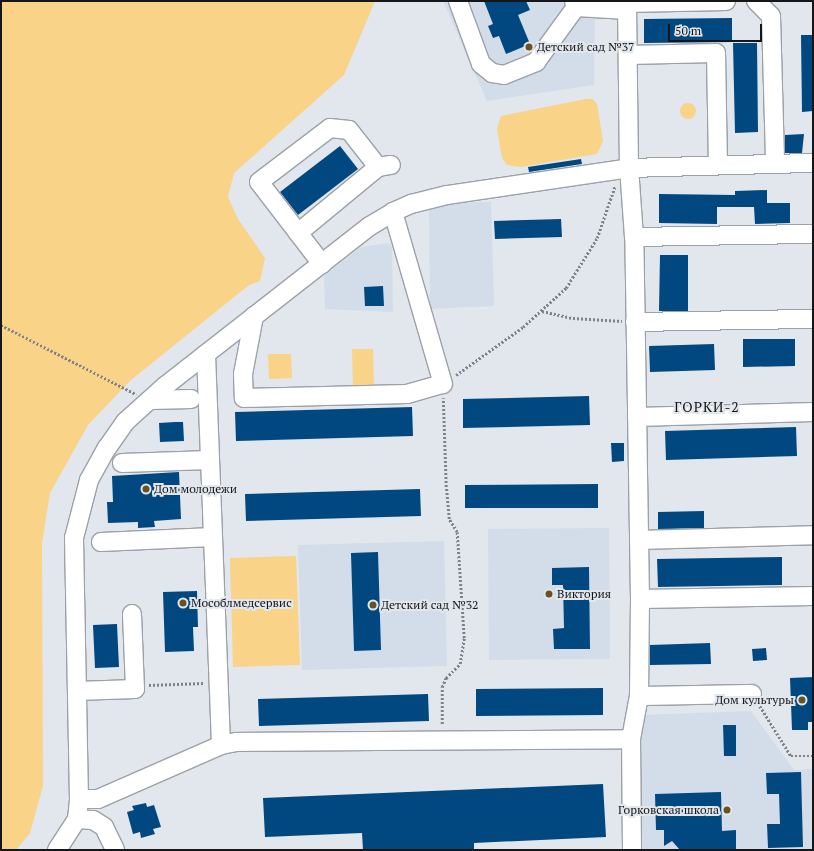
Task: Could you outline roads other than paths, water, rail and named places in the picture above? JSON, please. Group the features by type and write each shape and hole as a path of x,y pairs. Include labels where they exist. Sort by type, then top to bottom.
{"street":[{"path":"458,1 481,64 492,73 504,75 536,62 575,4 627,5 726,1"},
{"path":"756,1 771,16 775,163"},
{"path":"627,5 628,55 623,169 634,237 640,599 639,696 631,739 632,850"},
{"path":"628,55 716,53 718,164"},
{"path":"298,233 384,166 349,130 330,128 259,182 298,233 322,264"},
{"path":"57,850 77,819 79,799 74,538 89,480 125,422 206,354 322,264 393,212 411,204 447,195 623,169 718,164 813,163"},
{"path":"254,316 243,374 244,398 408,394 443,384 393,212"},
{"path":"634,237 813,234"},
{"path":"636,322 670,324 813,319"},
{"path":"206,354 221,745"},
{"path":"150,400 191,399"},
{"path":"637,417 813,412"},
{"path":"122,463 210,460"},
{"path":"639,540 813,535"},
{"path":"101,542 213,537"},
{"path":"640,599 813,596"},
{"path":"77,691 135,689 132,614"},
{"path":"639,696 752,694"},
{"path":"79,799 98,799 221,745 237,742 631,739"},
{"path":"77,819 93,820 104,827 115,850"}],"place":[{"name":"Детский сад №37","path":"529,47"},
{"name":"Дом молодежи","path":"146,489"},
{"name":"Виктория","path":"549,594"},
{"name":"Мособлмедсервис","path":"183,603"},
{"name":"Детский сад №32","path":"373,605"},
{"name":"Дом культуры","path":"802,700"},
{"name":"Горковская школа","path":"727,810"}],"district":[{"name":"ГОРКИ-2","path":"707,407"}]}
